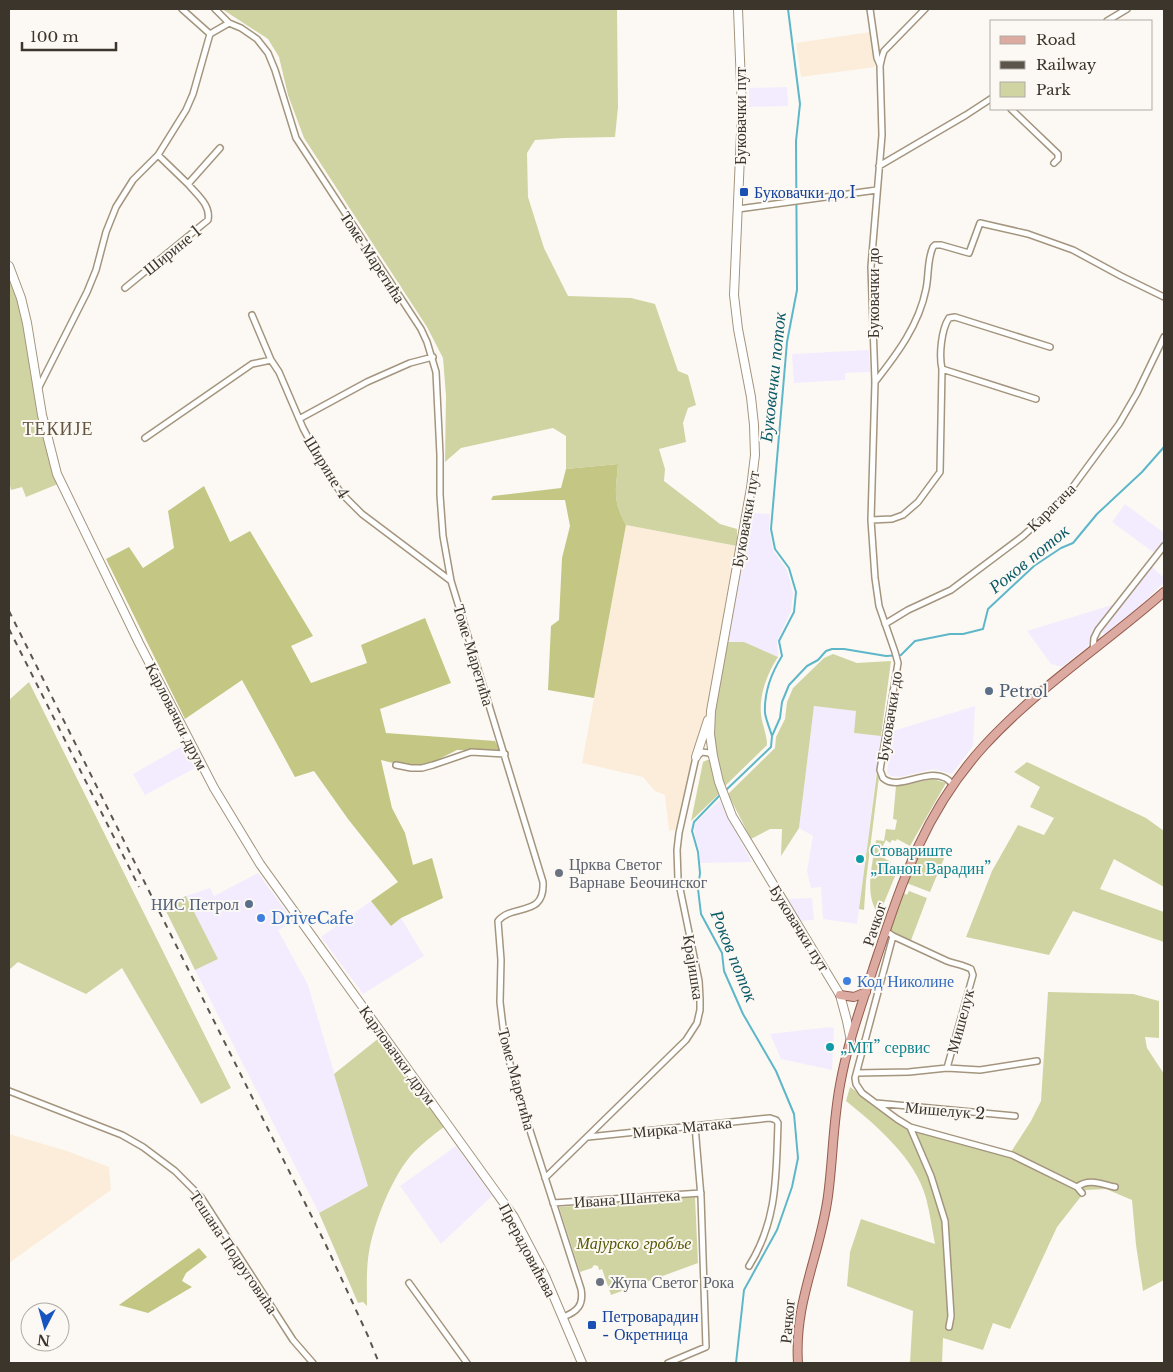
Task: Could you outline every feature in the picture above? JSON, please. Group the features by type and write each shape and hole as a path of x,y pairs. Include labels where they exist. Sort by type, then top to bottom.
{"main road":[{"name":"Буковачки пут","path":"738,9 742,110 735,302 738,329 751,397 756,455 711,711 710,734 713,756 723,793 741,832 840,995 847,1020 850,1041"},
{"name":"Карловачки друм","path":"9,266 21,298 27,323 46,432 61,483 139,643 214,788 260,864 462,1144"},
{"name":"Рачког","path":"798,1363 800,1308 826,1210 838,1095 850,1041 901,886 920,841 954,785 982,748 1042,690 1164,592"},
{"path":"696,756 711,711"},
{"path":"840,995 854,997 866,992"},
{"name":"Прерадовићева","path":"462,1144 518,1224 545,1276 582,1363"}],"street":[{"path":"182,9 210,34"},
{"name":"Томе Маретића","path":"215,9 229,22 238,26 262,44 268,53 296,138 421,329 433,357 437,382 443,536 451,581 542,875 544,887 542,897 536,904 530,908 506,914 498,920 501,960 500,1002 503,1031 516,1087 582,1297 581,1304 574,1313 562,1317"},
{"name":"Буковачки до","path":"870,9 877,58 880,66 882,135 871,267 875,382 871,520 875,583 879,606 896,652 898,663 880,770 886,781 895,783 936,775 944,777 954,785"},
{"path":"880,66 884,51 925,9"},
{"path":"1109,20 1127,9"},
{"path":"38,389 88,292 106,232 116,207 133,180 158,154 186,110 193,94 210,34 229,22"},
{"path":"879,166 990,99"},
{"path":"1012,110 1058,154 1058,159 1054,163"},
{"path":"158,154 188,184 220,148"},
{"name":"Ширине 1","path":"125,288 208,220 210,214 208,207 188,184"},
{"path":"738,209 876,190"},
{"path":"875,382 897,352 914,323 926,290 933,247 940,245 969,253 980,223 1028,234 1073,250 1164,297"},
{"name":"Ширине 4","path":"252,315 299,419 328,474 347,501 451,581"},
{"path":"871,520 892,519 904,515 918,502 940,472 942,370 940,358 946,322 951,317 1050,347"},
{"name":"Карагача","path":"885,624 908,610 951,590 1022,536 1057,505 1069,492 1119,424 1137,393 1164,338"},
{"path":"299,419 367,382 410,363 433,357"},
{"path":"145,438 252,364 272,360"},
{"path":"942,370 1036,399"},
{"path":"1093,650 1093,643 1098,630 1164,546"},
{"path":"396,765 422,768 471,752 505,754"},
{"path":"696,756 702,752 713,756"},
{"name":"Крајишка","path":"545,1178 686,1040 699,1018 699,981 678,879 677,857 679,833 696,756"},
{"path":"886,931 893,936 855,1078 858,1088 910,1127 1012,1155 1077,1186 1082,1193"},
{"name":"Мишелук","path":"893,936 947,961 971,968 973,975 947,1068"},
{"path":"857,1072 909,1072 947,1068 980,1070 1037,1062"},
{"name":"Тешана Подруговића","path":"9,1091 39,1104 86,1120 144,1147 190,1184 207,1205 293,1340 313,1363"},
{"name":"Мишелук 2","path":"876,1103 1015,1116"},
{"name":"Мирка Матака","path":"588,1137 770,1118 776,1120 778,1123 776,1194 772,1215 764,1238 750,1266"},
{"path":"668,1363 706,1347 701,1193 695,1126"},
{"path":"910,1127 931,1176 945,1221 951,1307 950,1327"},
{"path":"1077,1186 1083,1182 1090,1181 1115,1187"},
{"name":"Ивана Шантека","path":"553,1203 701,1193"},
{"path":"408,1283 467,1363"}],"shaded area":[{"path":"870,32 875,67 801,77 796,43"},
{"path":"787,87 788,106 749,107 749,88"},
{"path":"869,350 870,372 845,373 845,380 794,383 792,354"},
{"path":"1125,504 1164,533 1164,546 1157,555 1112,522"},
{"path":"751,513 770,514 769,529 773,550 787,570 793,593 791,611 777,641 778,657 744,642 728,642"},
{"path":"626,525 737,546 713,682 682,828 669,831 665,795 655,791 643,777 582,763"},
{"path":"1151,566 1164,578 1164,582 1141,605 1105,634 1101,633 1100,631"},
{"path":"1115,604 1094,631 1088,646 1062,667 1051,664 1027,631"},
{"path":"814,706 857,711 854,733 881,736 857,924 823,919 821,887 811,888 807,871 813,836 799,828"},
{"path":"975,706 973,746 952,774 933,769 901,777 890,776 887,773 893,731"},
{"path":"184,745 195,768 145,795 133,774"},
{"path":"720,800 752,862 700,863 700,853 695,836 695,823"},
{"path":"258,873 294,922 278,930 308,985 368,1186 319,1213 195,970 218,959 186,896 210,888 214,896"},
{"path":"812,898 814,920 800,921 788,899"},
{"path":"371,901 391,926 401,918 424,956 363,994 321,937"},
{"path":"834,1028 832,1070 781,1059 770,1034"},
{"path":"9,1134 67,1151 109,1167 111,1190 9,1263"},
{"path":"456,1146 492,1196 441,1244 400,1186"}],"green space":[{"path":"222,9 617,9 618,107 615,137 535,140 527,153 528,197 544,248 568,296 631,298 655,304 678,371 688,375 696,405 688,408 683,423 686,442 659,449 665,469 664,481 720,524 737,529 737,546 626,525 616,495 618,464 566,469 566,436 553,428 461,448 445,462 446,396 443,358 427,327 304,138 288,95 279,57 268,39"},
{"path":"9,277 24,327 40,424 58,484 26,497 22,487 11,490 9,481"},
{"path":"618,464 616,495 626,525 594,698 548,690 551,626 559,620 562,558 570,526 565,500 491,500 493,496 561,488 566,469"},
{"path":"204,486 230,542 250,531 313,636 291,646 311,683 367,663 361,645 425,618 451,683 380,709 386,733 495,741 500,751 457,750 429,764 397,764 381,760 392,808 405,833 413,865 432,858 443,898 401,918 391,926 371,901 398,882 348,819 314,771 295,777 242,680 185,719 106,559 129,547 143,568 174,548 168,511"},
{"path":"728,642 744,642 778,657 768,676 761,699 762,722 767,745 725,786 718,769 714,733 717,696"},
{"path":"833,654 857,663 891,661 881,736 854,733 856,711 814,706 799,828 781,856 782,829 770,829 751,839 728,794 775,748 776,737 785,719 787,702 793,688 824,658"},
{"path":"29,682 231,1088 201,1104 122,968 86,994 18,962 9,970 9,700"},
{"path":"711,760 719,794 691,821 703,762"},
{"path":"1027,762 1146,818 1164,831 1164,887 1114,859 1100,889 1164,912 1164,942 1073,911 1049,955 966,937 992,871 1018,825 1044,835 1054,818 1030,807 1040,787 1014,772"},
{"path":"877,772 879,777 864,910 859,909"},
{"path":"933,779 946,783 910,846 897,839 896,841 892,840 890,843 886,840 878,855 891,862 890,865 898,869 879,915 871,898 871,869 876,840 884,841 886,829 895,830 897,820 893,819 896,786"},
{"path":"920,845 945,856 930,892 904,882"},
{"path":"909,891 927,898 910,943 893,934 887,927 902,892 907,895"},
{"path":"186,896 218,959 195,970 163,905"},
{"path":"1048,992 1133,994 1159,1001 1159,1038 1145,1037 1147,1048 1164,1074 1164,1280 1143,1291 1132,1200 1106,1189 1086,1190 1057,1227 1010,1329 993,1323 983,1350 943,1338 942,1363 910,1363 913,1311 847,1286 850,1252 861,1219 935,1244 929,1209 921,1183 904,1156 882,1132 846,1101 850,1087 909,1127 1009,1155 1031,1121 1041,1101"},
{"path":"379,1038 444,1127 414,1152 406,1161 392,1185 375,1227 369,1252 367,1306 363,1302 358,1303 319,1213 368,1186 334,1074"},
{"name":"Мајурско гробље","path":"695,1197 698,1263 611,1295 602,1269 599,1270 598,1266 594,1265 592,1268 580,1272 559,1207"},
{"path":"199,1248 207,1257 186,1273 182,1281 192,1287 148,1313 119,1305"}],"waterway":[{"name":"Буковачки поток","path":"772,736 765,713 767,690 782,656 779,641 794,612 796,592 789,568 775,549 771,529 787,342 797,290 796,141 800,104 788,9"},
{"name":"Роков поток","path":"725,791 771,747 772,736 780,718 782,702 789,685 807,666 818,660 826,651 844,649 886,656 901,655 915,641 983,629 988,609 1034,566 1061,548 1073,543 1097,514 1142,472 1164,447"},
{"name":"Роков поток","path":"721,794 694,822 692,831 698,852 700,873 698,889 701,914 722,953 724,971 743,1014 776,1071 794,1114 798,1158 792,1187 777,1230 744,1290 736,1363"}],"railway":[{"path":"9,611 325,1243 379,1363"},
{"path":"9,629 139,887"}],"place":[{"name":"Буковачки до I","path":"744,192"},
{"name":"Petrol","path":"989,691"},
{"name":"Стовариште „Панон Варадин”","path":"860,859"},
{"name":"Црква Светог Варнаве Беочинског","path":"559,873"},
{"name":"НИС Петрол","path":"249,904"},
{"name":"DriveCafe","path":"261,918"},
{"name":"Код Николине","path":"847,981"},
{"name":"„МП” сервис","path":"830,1047"},
{"name":"Жупа Светог Рока","path":"600,1282"},
{"name":"Петроварадин - Окретница","path":"592,1325"}],"district":[{"name":"ТЕКИЈЕ","path":"58,429"}]}
